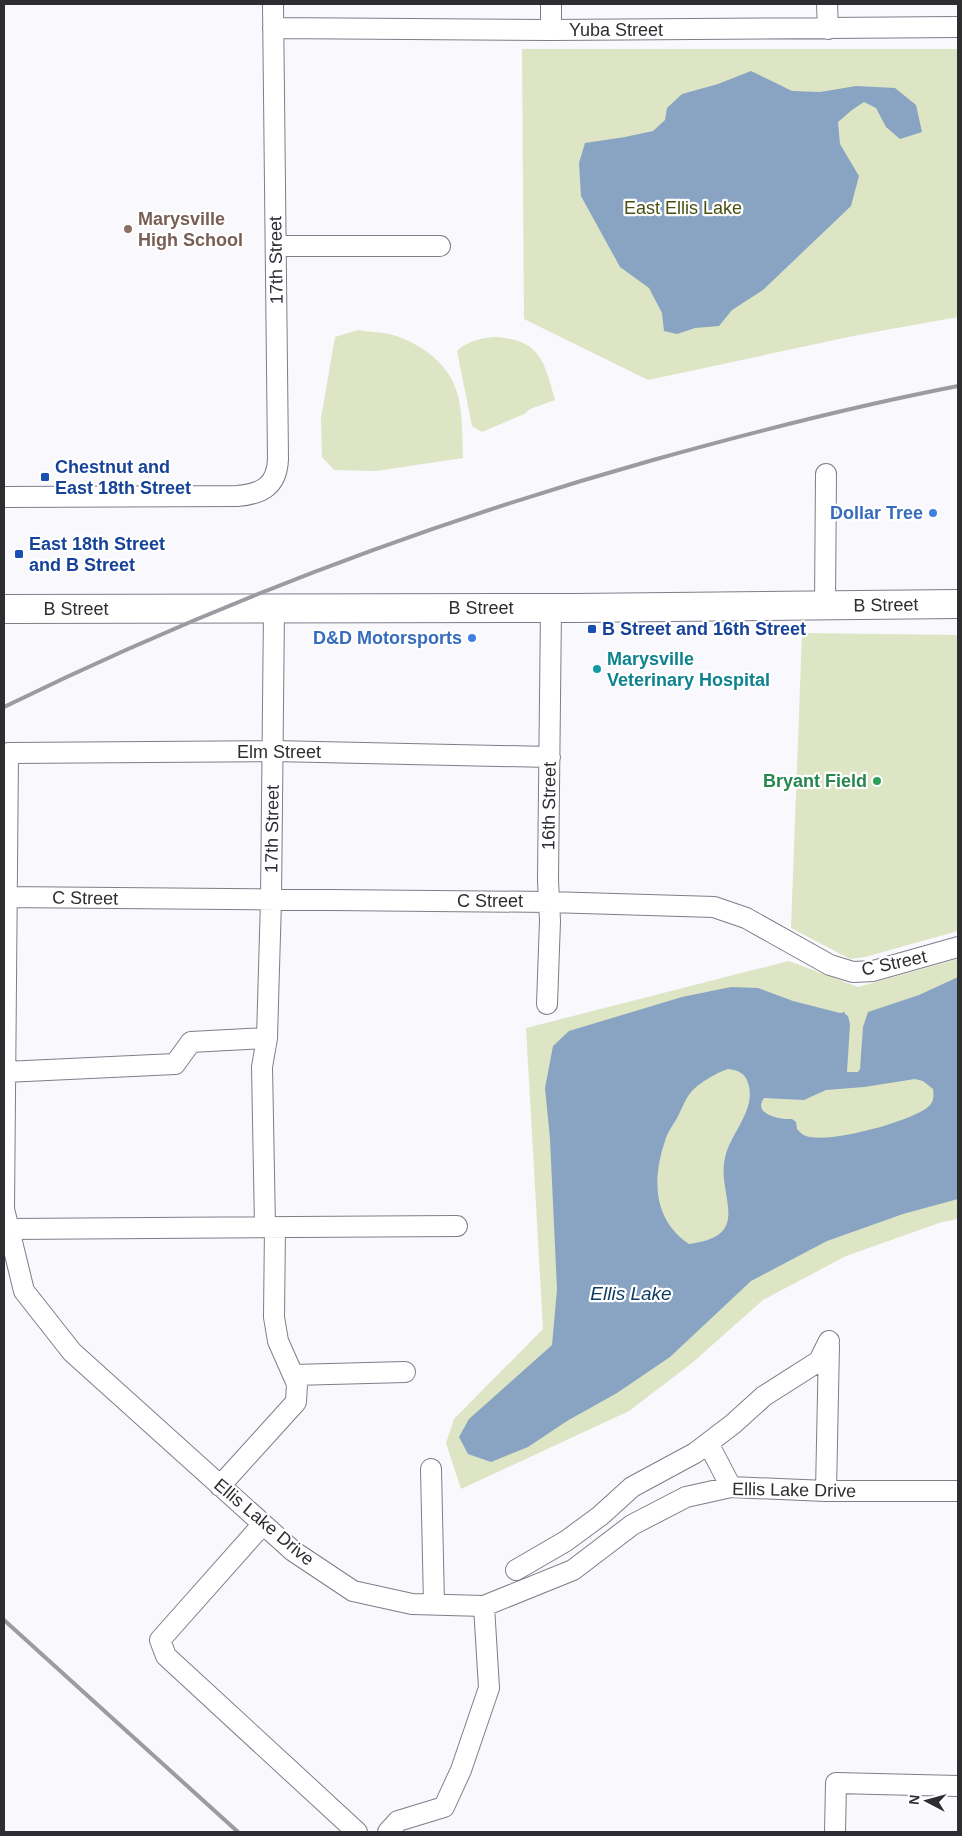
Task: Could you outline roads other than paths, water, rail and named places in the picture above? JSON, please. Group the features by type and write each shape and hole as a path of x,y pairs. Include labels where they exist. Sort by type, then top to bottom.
{"highway":[{"name":"B Street","path":"4,609 551,608 958,604"}],"street":[{"name":"17th Street","path":"4,497 238,496 253,494 266,488 274,478 278,469 278,459 273,4"},
{"path":"550,4 551,30"},
{"path":"828,4 828,29"},
{"name":"Yuba Street","path":"274,28 551,30 958,27"},
{"path":"276,246 440,246"},
{"path":"825,606 826,474"},
{"name":"16th Street","path":"547,1004 551,608"},
{"name":"17th Street","path":"220,1486 296,1402 297,1384 278,1341 274,1317 262,1067 267,1038 271,900 274,609"},
{"name":"Elm Street","path":"8,753 273,751 550,756"},
{"name":"Ellis Lake Drive","path":"8,753 5,897 4,1209 24,1291 72,1352 293,1551 353,1591 412,1604 484,1606 573,1570 632,1524 686,1497 730,1487 958,1491"},
{"name":"C Street","path":"5,897 549,902 714,907 746,918 830,965 853,972 873,971 958,947"},
{"path":"5,1072 175,1064 190,1042 267,1038"},
{"path":"9,1229 457,1226"},
{"path":"516,1570 557,1546 588,1524 632,1487 695,1453 733,1424 764,1396 819,1361 829,1341 826,1490"},
{"path":"293,1375 405,1372"},
{"path":"708,1443 730,1487"},
{"path":"431,1469 434,1604"},
{"path":"263,1524 160,1640 166,1656 357,1832"},
{"path":"588,1524 604,1546"},
{"path":"388,1832 398,1820 444,1807 461,1770 489,1688 484,1606"},
{"path":"835,1832 836,1783 958,1786"}],"water":[{"path":"751,71 792,91 820,92 856,86 895,88 916,105 922,132 900,139 886,127 876,108 864,102 852,110 838,122 840,144 859,176 851,206 763,290 732,310 719,326 695,328 677,334 664,331 662,313 649,288 620,267 581,196 579,163 585,143 653,131 665,120 667,108 682,94 718,84"},
{"name":"Ellis Lake","path":"958,977 958,1199 903,1214 827,1241 751,1281 670,1357 617,1393 567,1421 528,1447 491,1462 468,1454 459,1437 469,1419 552,1345 557,1289 550,1139 545,1088 553,1046 569,1031 682,997 731,987 758,988 793,1001 840,1013 845,1012 850,1024 847,1072 858,1072 860,1069 863,1027 868,1012 919,995","holes":["728,1069 743,1074 747,1080 750,1093 746,1112 725,1158 727,1223 721,1232 709,1240 689,1244 677,1234 668,1223 662,1211 657,1184 661,1155 667,1135 690,1094 704,1081","915,1079 923,1081 933,1089 933,1099 928,1107 887,1125 832,1137 817,1138 806,1136 797,1129 796,1122 792,1119 781,1119 769,1115 762,1109 761,1104 764,1098 804,1100 826,1090 864,1087"]}],"railway":[{"path":"4,707 162,634 242,601 322,569 486,511 728,439 958,386"},
{"path":"4,1620 238,1832"}],"place":[{"name":"Marysville High School","path":"128,229"},
{"name":"Chestnut and East 18th Street","path":"45,477"},
{"name":"Dollar Tree","path":"933,513"},
{"name":"East 18th Street and B Street","path":"19,554"},
{"name":"B Street and 16th Street","path":"592,629"},
{"name":"D&D Motorsports","path":"472,638"},
{"name":"Marysville Veterinary Hospital","path":"597,669"},
{"name":"Bryant Field","path":"877,781"}],"park label":[{"name":"East Ellis Lake","path":"683,208"}]}
